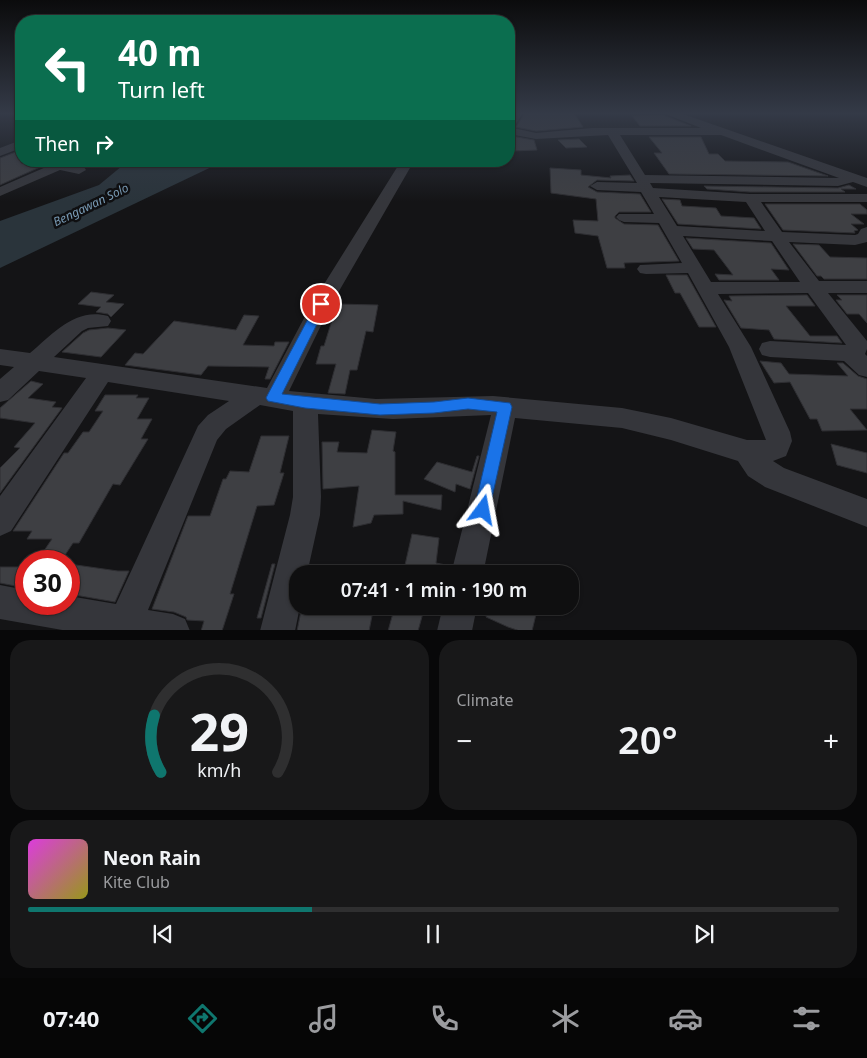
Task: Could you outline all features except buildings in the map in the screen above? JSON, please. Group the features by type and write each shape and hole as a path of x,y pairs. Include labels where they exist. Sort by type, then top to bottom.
{"street":[{"path":"0,357 305,403 380,409 426,408 468,404 614,417 671,429 747,452 766,452 778,448 777,432 740,348 619,142"},
{"path":"752,142 859,180"},
{"path":"2,154 15,147"},
{"path":"2,154 15,156"},
{"path":"0,192 56,167"},
{"path":"64,167 80,170"},
{"path":"0,602 147,627 207,434 217,422 264,397 404,167"},
{"path":"597,186 645,186 714,180 838,182 859,180"},
{"path":"714,180 731,198"},
{"path":"645,186 731,198 867,198"},
{"path":"750,198 813,287 856,341 857,348 850,353 770,349"},
{"path":"624,217 668,225 776,236 855,240 865,238 867,232"},
{"path":"646,269 692,268"},
{"path":"704,288 867,288"},
{"path":"0,394 79,323 101,321"},
{"path":"850,353 867,369"},
{"path":"0,521 102,373"},
{"path":"277,630 305,516 307,497 305,403"},
{"path":"469,565 505,407"},
{"path":"747,452 758,467 775,478 867,513"},
{"path":"454,630 458,615"}],"water":[{"name":"Bengawan Solo","path":"121,167 211,167 0,268 0,221 99,185"}],"route":[{"path":"321,304 273,398 305,403 380,409 434,408 468,404 505,407 483,510"}]}
